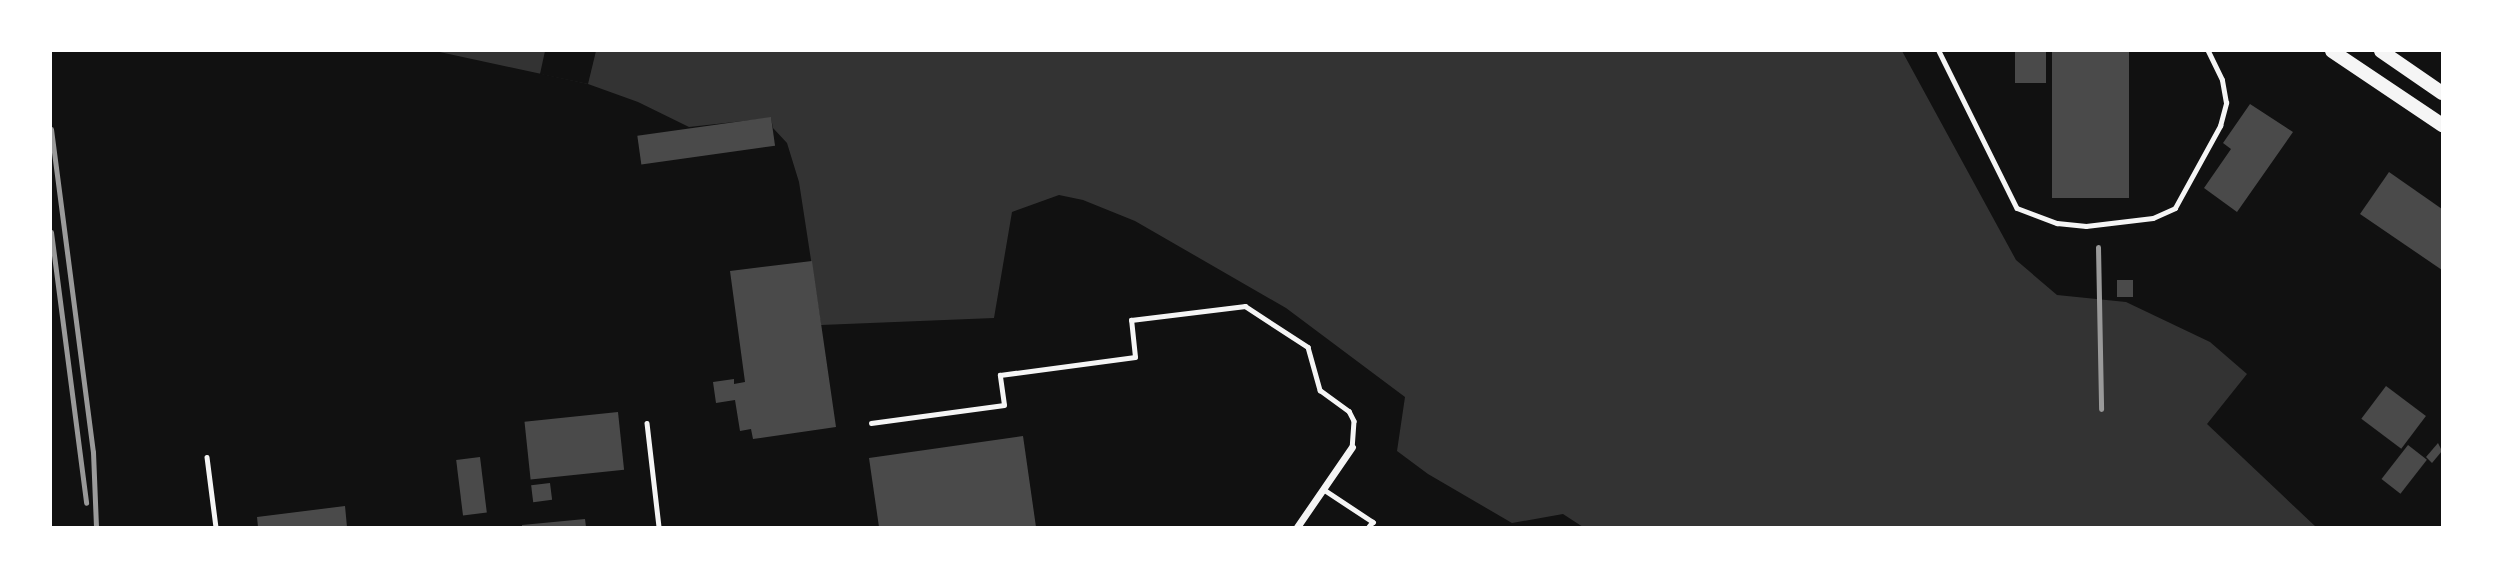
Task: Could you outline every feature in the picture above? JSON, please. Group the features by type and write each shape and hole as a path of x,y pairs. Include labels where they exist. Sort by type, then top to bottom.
{"main road":[{"path":"2332,51 2442,125"},
{"path":"2381,51 2442,93"}],"street":[{"path":"1297,527 1352,447"}],"lane":[{"path":"1939,51 2017,208 2057,223 2086,226 2153,218 2175,208 2220,125 2226,103 2222,80 2208,51"},
{"path":"871,423 1004,405 1000,375 1135,357 1130,320 1245,306 1308,347 1320,390 1349,411 1354,421 1352,447"},
{"path":"647,423 659,527"},
{"path":"207,457 216,527"},
{"path":"1323,489 1373,522 1369,527"}],"shaded area":[{"path":"435,51 1902,51 2016,260 2057,295 2126,302 2210,342 2247,374 2207,424 2316,527 1583,527 1563,514 1512,523 1428,474 1397,451 1405,397 1286,308 1135,221 1083,200 1059,195 1012,212 994,318 821,325 799,182 787,143 773,128 771,118 689,127 638,102 588,84"}],"pier":[{"path":"545,51 596,51 588,84 540,74"}],"building":[{"path":"2015,51 2046,51 2046,83 2015,83"},
{"path":"2052,51 2129,51 2129,198 2052,198"},
{"path":"2250,104 2293,132 2237,212 2204,188 2231,149 2223,143"},
{"path":"771,117 775,146 641,165 637,136"},
{"path":"2389,172 2442,209 2442,270 2360,214"},
{"path":"812,261 836,427 753,439 751,429 740,431 735,400 716,403 713,382 734,379 734,384 745,382 730,271"},
{"path":"2117,280 2133,280 2133,297 2117,297"},
{"path":"2386,386 2426,416 2401,449 2361,419"},
{"path":"618,412 624,470 531,480 525,422"},
{"path":"1023,436 1036,527 879,527 869,458"},
{"path":"2438,443 2442,451 2432,463 2426,457"},
{"path":"2408,445 2427,460 2400,494 2382,479"},
{"path":"480,457 487,513 463,516 456,460"},
{"path":"550,483 552,500 533,502 531,485"},
{"path":"345,506 347,527 258,527 257,517"},
{"path":"585,519 586,527 522,527 522,525"}],"railway":[{"path":"51,129 93,452 96,527"},
{"path":"51,232 86,503"},
{"path":"2098,247 2101,409"}]}
